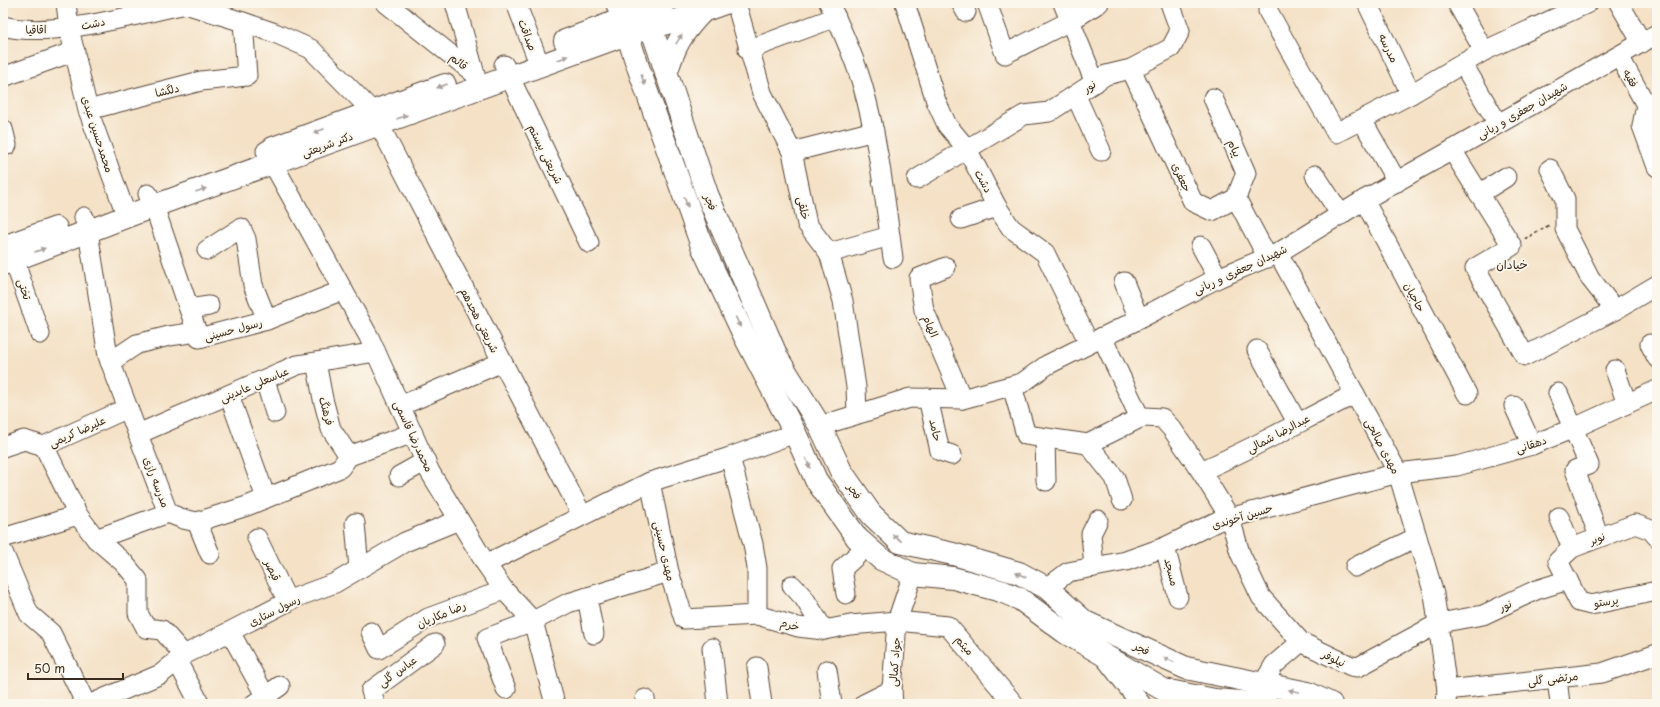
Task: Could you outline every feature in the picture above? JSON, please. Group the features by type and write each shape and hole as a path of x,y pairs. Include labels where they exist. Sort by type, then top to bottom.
{"main road":[{"name":"دکتر شریعتی","path":"7,254 375,118 537,59 622,30 652,11 704,11 725,3"},
{"name":"فجر","path":"652,11 666,74 707,194 778,359 820,426 841,471 870,514 900,542 954,554 1019,574 1047,588 1085,622 1186,668 1265,694 1308,694 1331,704"},
{"path":"666,74 672,51 680,37 704,11"},
{"path":"622,30 702,246 745,337 795,433 816,480 857,538 881,559 913,574 953,578 1001,591 1020,599 1066,633 1164,690 1215,700 1265,694"},
{"path":"795,433 820,426"}],"street":[{"name":"محمدحسین عبدی","path":"66,3 69,28 88,110 124,210"},
{"name":"قائم","path":"386,3 478,81"},
{"name":"قائم","path":"455,3 478,81"},
{"name":"صداقت","path":"516,3 537,59"},
{"name":"خلقی","path":"736,3 748,50 762,93 792,152 807,224 829,253 843,301 856,387 857,414"},
{"name":"دشت","path":"905,3 936,101 947,125 967,149 997,207 1011,228 1045,253 1140,418"},
{"path":"987,3 1005,54 1099,3"},
{"path":"1064,3 1095,83"},
{"name":"نور","path":"917,178 1024,114 1049,112 1076,96 1106,75 1131,69 1171,48 1180,31 1170,3"},
{"name":"مدرسه","path":"1367,3 1411,94"},
{"path":"1457,3 1484,51"},
{"path":"1268,11 1336,133 1411,94 1484,51 1586,3"},
{"path":"1619,3 1649,38"},
{"name":"دشت","path":"69,28 185,4"},
{"name":"شریعتی هجدهم","path":"185,4 275,33 311,48 375,118 582,515"},
{"path":"748,50 832,7 863,87 874,131 882,171 893,258"},
{"name":"دلگشا","path":"88,110 201,81 247,76 243,22"},
{"name":"اقاقیا","path":"3,26 17,30 69,28"},
{"name":"شهیدان جعفری و ربانی","path":"820,426 910,398 962,399 1022,383 1047,365 1096,340 1218,278 1273,255 1364,200 1649,38"},
{"path":"3,77 75,51"},
{"name":"فقیه","path":"1619,56 1651,101 1642,126 1657,167"},
{"path":"1462,64 1498,124"},
{"name":"جعفری","path":"1131,69 1193,202 1212,211 1236,198"},
{"name":"شریعتی بیستم","path":"507,71 589,243"},
{"path":"1076,96 1101,151"},
{"name":"پیام","path":"1213,98 1246,173 1236,198"},
{"path":"1362,120 1397,182"},
{"path":"792,152 874,131"},
{"path":"1452,150 1512,246 1475,268 1525,356 1615,310 1657,285"},
{"name":"محمدرضا قاسمی","path":"269,158 376,352 426,461 459,520 504,590 533,621 555,704"},
{"path":"1550,169 1565,199 1565,228 1590,278 1615,310"},
{"path":"1315,175 1341,215"},
{"path":"1479,194 1506,177"},
{"path":"1236,198 1273,255"},
{"name":"رسول حسینی","path":"151,200 199,338 267,320 343,290"},
{"name":"حاجیان","path":"1364,200 1467,394"},
{"path":"961,219 997,207"},
{"name":"مدرسه رازی","path":"86,224 110,362 168,513 183,519 198,522"},
{"path":"207,250 242,228 246,239 254,286 267,320"},
{"path":"829,253 890,236"},
{"path":"1201,246 1218,278"},
{"name":"تختی","path":"7,254 40,334"},
{"name":"مهدی صالحی","path":"1273,255 1355,394 1398,473 1434,594 1439,623 1446,697"},
{"name":"الهام","path":"946,267 919,278 924,310 962,399"},
{"path":"1124,282 1139,319"},
{"path":"189,309 208,306"},
{"path":"110,362 137,344 170,336 197,332"},
{"path":"1257,350 1297,422"},
{"name":"عباسعلی عابدینی","path":"138,434 297,365 376,352"},
{"name":"فرهنگ","path":"316,362 323,399 332,429 349,456"},
{"path":"400,406 502,362"},
{"path":"1615,370 1627,404"},
{"path":"265,380 275,413"},
{"path":"1012,386 1026,436 1088,444 1140,418 1145,417 1162,418 1172,429 1202,471 1230,518 1240,553 1261,597 1301,642 1274,665 1265,694"},
{"name":"دهقانی","path":"1398,473 1457,466 1532,445 1574,428 1657,390"},
{"path":"1558,393 1589,465 1575,470 1600,537"},
{"name":"عبدالرضا شمالی","path":"1202,471 1254,448 1297,422 1355,394"},
{"path":"229,395 266,498"},
{"name":"حامد","path":"928,398 940,451 952,455"},
{"path":"1514,406 1532,445"},
{"name":"علیرضا کریمی","path":"3,447 24,440 44,446 128,408"},
{"path":"210,554 198,522 266,498 340,468 349,456 413,433"},
{"path":"486,564 650,482 730,457 795,433"},
{"path":"1045,438 1046,481"},
{"path":"1088,444 1116,478 1122,500"},
{"path":"44,446 78,515 96,539 124,563 138,580 138,613 146,628 162,630"},
{"path":"730,457 753,544 757,568 757,615"},
{"path":"399,476 426,461"},
{"name":"حسین آخوندی","path":"1047,588 1068,572 1126,560 1165,548 1218,521 1398,473"},
{"name":"مهدی حسینی","path":"650,482 669,572 684,619"},
{"path":"96,539 168,513"},
{"path":"3,538 78,515"},
{"path":"1559,517 1572,548"},
{"name":"رسول ستاری","path":"91,704 161,674 180,658 288,602 335,583 405,542 459,520"},
{"path":"1094,567 1091,534 1098,520"},
{"path":"355,523 358,570"},
{"name":"نوبر","path":"1568,580 1558,561 1572,548 1635,524 1651,530 1657,537"},
{"path":"1355,567 1417,537"},
{"name":"قیصر","path":"257,538 288,602"},
{"path":"846,594 842,569 867,546"},
{"name":"مسجد","path":"1165,548 1178,597"},
{"path":"3,552 29,614 51,633 86,704"},
{"path":"506,689 487,638 533,621 568,603 669,572"},
{"name":"جواد کمالی","path":"892,697 897,621 913,574"},
{"name":"نور","path":"1439,623 1483,615 1536,590 1568,580"},
{"name":"پرستو","path":"1568,580 1579,602 1591,605 1657,591"},
{"path":"792,585 804,598 824,630"},
{"name":"رضا مکاریان","path":"371,632 379,649 428,618 504,590"},
{"path":"587,597 594,634"},
{"name":"خرم","path":"684,619 757,615 798,627 824,630 850,625 897,621"},
{"name":"عباس گلی","path":"375,704 371,691 437,652 428,618"},
{"name":"میثم","path":"897,621 948,626 1014,704"},
{"name":"نیلوفر","path":"1301,642 1351,666 1358,667 1439,623"},
{"path":"144,642 162,630"},
{"path":"162,630 180,658 200,704"},
{"path":"230,632 267,696"},
{"path":"712,648 718,704"},
{"name":"مرتضی گلی","path":"1446,697 1557,678 1602,673 1657,654"},
{"path":"1103,655 1141,704"},
{"path":"757,668 762,704"},
{"path":"827,670 832,704"},
{"path":"1557,678 1560,704"},
{"path":"864,704 892,697"}],"path":[{"path":"1512,246 1565,216"}],"district":[{"name":"خیادان","path":"1512,264"}]}
